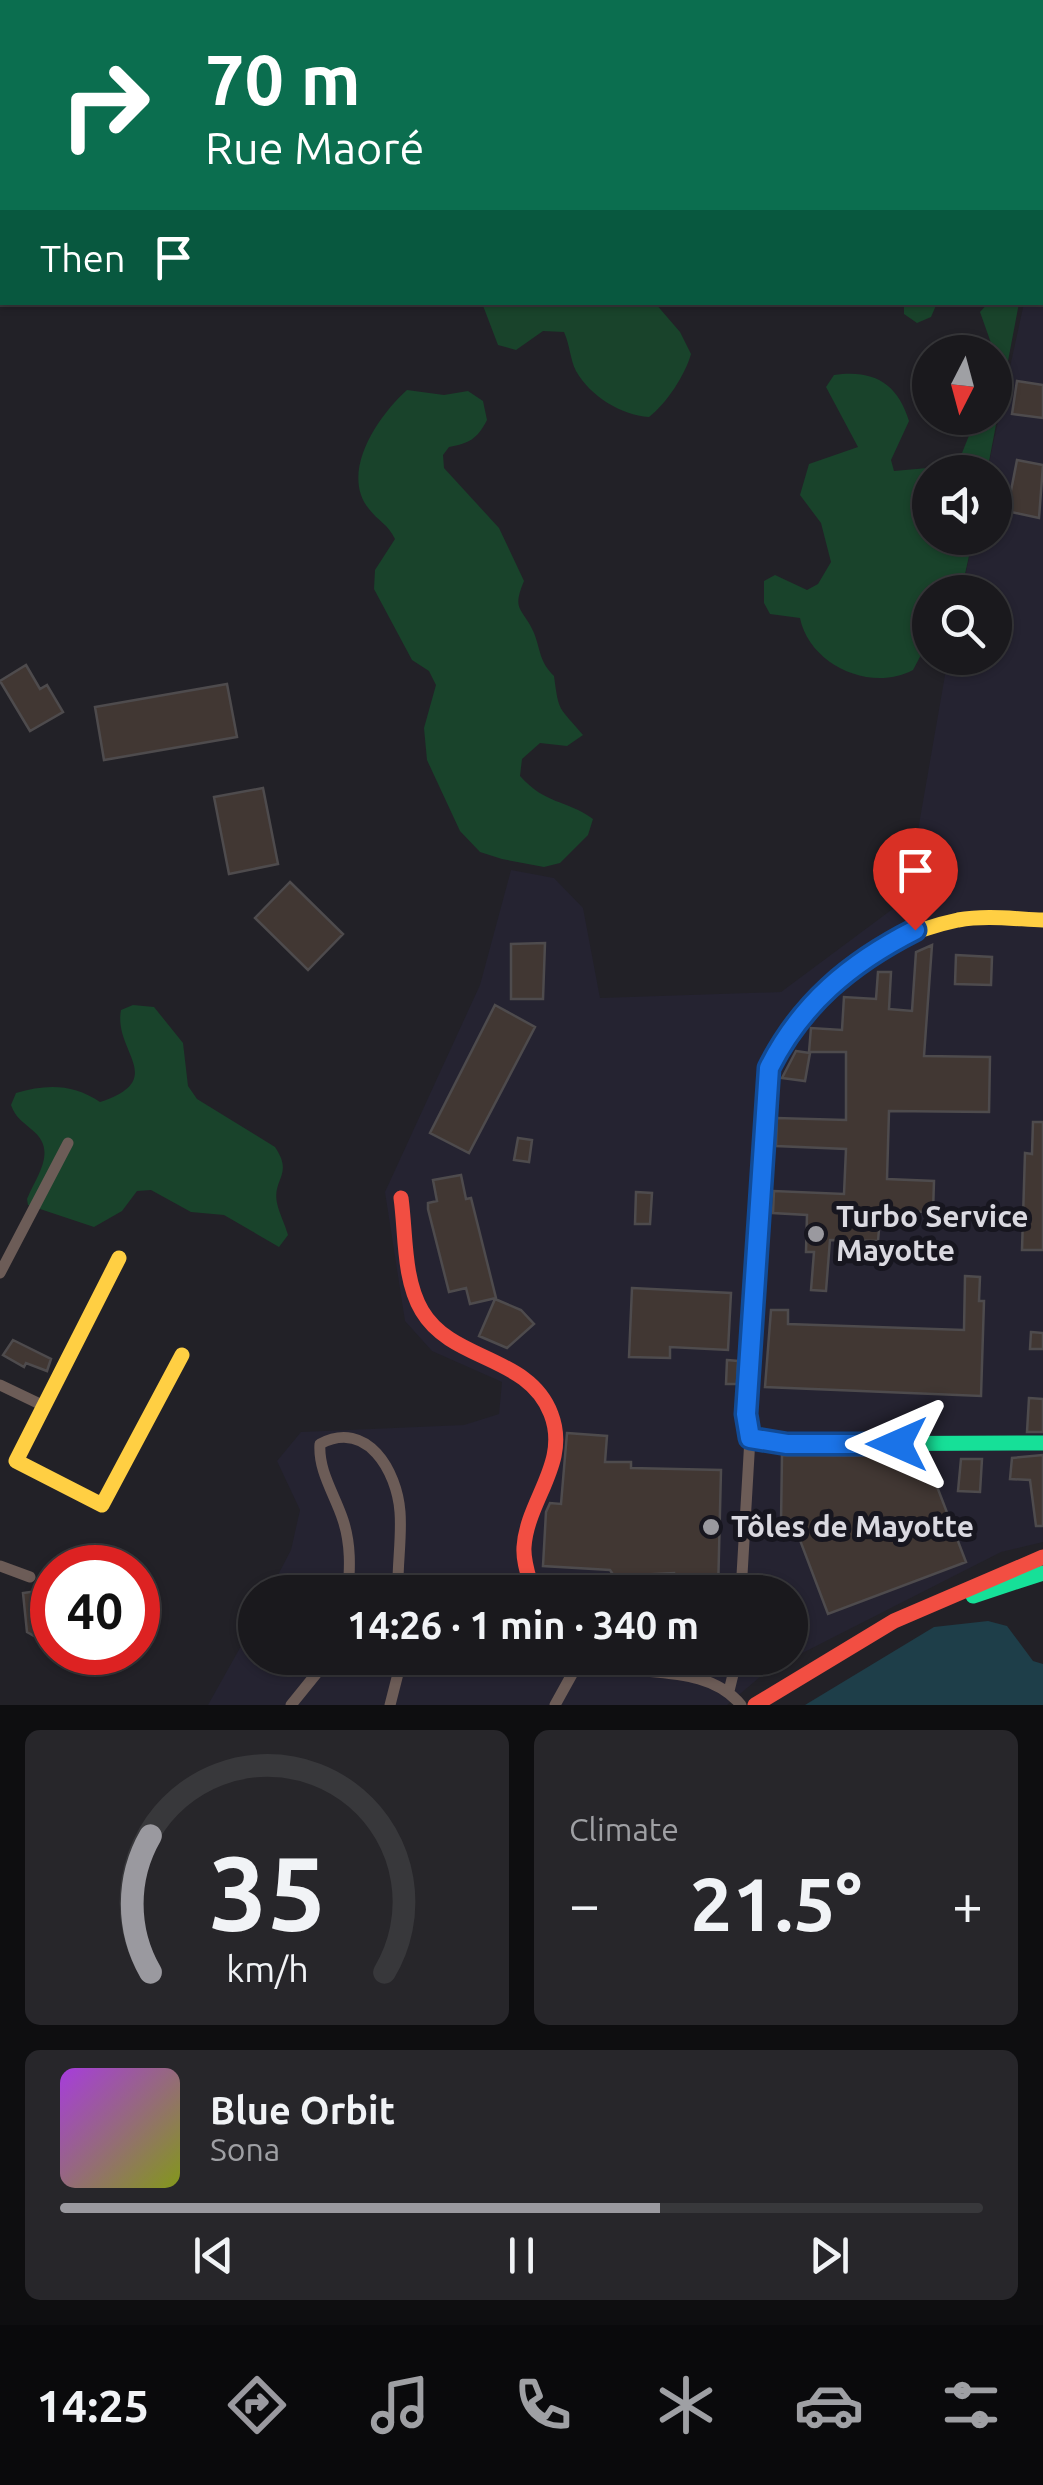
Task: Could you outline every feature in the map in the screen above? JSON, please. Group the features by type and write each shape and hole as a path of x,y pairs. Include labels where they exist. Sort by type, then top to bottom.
{"street":[{"path":"742,1575 750,1438 746,1414 769,1068 787,1032 814,999 873,951 915,930 963,919 1043,920"},
{"path":"0,1274 68,1143"},
{"path":"401,1198 421,1310 436,1328 461,1346 526,1375 551,1412 557,1438 555,1466 525,1540 528,1575"},
{"path":"119,1258 16,1461 102,1504 182,1355"},
{"path":"0,1385 44,1406"},
{"path":"350,1575 351,1560 344,1523 319,1458 320,1444 333,1437 358,1438 375,1448 392,1477 400,1512 398,1575"},
{"path":"750,1438 787,1444 1043,1444"},
{"path":"756,1705 798,1674 954,1590 1043,1557"},
{"path":"0,1566 30,1578"},
{"path":"835,1655 853,1652 944,1607 1043,1572"},
{"path":"290,1705 314,1675"},
{"path":"390,1705 398,1675"},
{"path":"555,1705 572,1675"},
{"path":"655,1675 714,1682 730,1691 741,1705"},
{"path":"730,1691 734,1675"}],"shaded area":[{"path":"1024,305 1043,305 1043,1542 1001,1552 808,1650 808,1575 278,1575 291,1550 300,1510 277,1461 301,1432 464,1425 499,1414 502,1382 432,1351 405,1321 385,1192 480,985 511,870 554,878 583,908 600,998 781,992 906,899 945,675 1012,675 1012,575 965,575 970,555 1012,555 1012,455 991,455 995,435 1012,435 1012,358"},
{"path":"238,1651 238,1675 762,1675 727,1705 208,1705"}],"green space":[{"path":"483,305 657,305 680,332 691,354 680,379 649,417 607,403 589,388 576,371 564,332 543,331 516,350 498,345"},
{"path":"904,305 936,305 931,317 917,323 904,314"},
{"path":"986,305 1019,305 1012,340 1012,335 988,335 980,312"},
{"path":"834,375 872,377 898,397 909,421 891,460 894,471 912,469 912,555 969,555 965,575 912,575 912,670 878,678 861,676 828,661 815,649 800,618 770,614 764,603 764,581 775,575 807,590 818,584 831,562 821,523 800,495 809,464 858,447 826,387"},
{"path":"407,390 444,395 468,391 483,401 487,420 472,439 449,447 443,455 444,468 499,528 524,581 520,609 534,633 543,661 554,676 561,709 583,735 567,746 540,743 522,759 520,776 529,785 593,819 588,835 560,863 544,867 480,852 460,831 427,760 424,728 436,685 429,671 412,660 374,589 375,570 395,539 369,509 358,478 366,445 385,414"},
{"path":"969,435 994,435 990,455 962,453"},
{"path":"133,1005 154,1007 183,1043 188,1086 197,1099 275,1147 283,1164 277,1203 288,1235 279,1247 224,1215 191,1212 151,1190 137,1191 122,1211 94,1227 28,1205 44,1154 39,1137 11,1105 16,1093 60,1087 100,1102 120,1093 131,1084 135,1074 121,1025 121,1010"}],"water":[{"path":"988,1621 1007,1626 1033,1661 1043,1664 1043,1705 805,1705 934,1627"}],"building":[{"path":"1017,381 1043,385 1043,418 1012,414"},
{"path":"1017,460 1043,465 1039,518 1012,512"},
{"path":"26,665 40,689 47,685 63,712 30,731 0,681"},
{"path":"227,684 237,737 104,760 95,707"},
{"path":"263,788 278,864 229,874 214,797"},
{"path":"290,882 343,934 308,970 255,918"},
{"path":"545,943 543,999 511,999 511,944"},
{"path":"932,945 924,1056 990,1057 989,1112 889,1111 887,1179 934,1181 933,1212 886,1211 886,1218 880,1218 878,1241 830,1240 826,1291 811,1290 814,1252 806,1252 807,1215 773,1213 774,1191 844,1194 846,1149 776,1146 777,1118 846,1120 846,1052 809,1052 811,1028 842,1030 844,997 876,999 878,972 891,972 889,1009 912,1011 916,952"},
{"path":"956,955 992,957 991,985 955,984"},
{"path":"495,1005 535,1027 469,1153 430,1133"},
{"path":"796,1051 810,1053 805,1081 782,1078"},
{"path":"1033,1122 1043,1122 1043,1250 1022,1250 1025,1153 1032,1154"},
{"path":"518,1138 532,1140 529,1162 514,1160"},
{"path":"461,1175 466,1199 471,1198 496,1298 470,1304 466,1288 449,1292 428,1209 428,1203 437,1201 433,1180"},
{"path":"636,1192 652,1193 650,1224 635,1224"},
{"path":"965,1276 980,1277 979,1301 984,1301 981,1396 765,1387 771,1310 788,1310 788,1324 964,1330"},
{"path":"632,1288 731,1293 728,1350 670,1347 670,1358 629,1357"},
{"path":"495,1299 521,1310 534,1324 507,1348 479,1336"},
{"path":"1031,1332 1043,1333 1043,1349 1030,1349"},
{"path":"13,1340 51,1359 47,1371 26,1363 24,1367 3,1355"},
{"path":"727,1360 738,1361 737,1384 726,1384"},
{"path":"1029,1398 1043,1399 1043,1432 1027,1432"},
{"path":"567,1433 607,1436 605,1462 631,1462 631,1468 721,1470 718,1575 613,1575 610,1570 543,1566 546,1512 550,1503 561,1504"},
{"path":"782,1455 901,1456 907,1471 928,1463 966,1562 828,1614 792,1519 781,1523"},
{"path":"1043,1455 1043,1526 1036,1526 1030,1480 1010,1479 1012,1458"},
{"path":"961,1459 982,1459 980,1492 958,1491"},
{"path":"30,1592 30,1634 27,1632 23,1593"}],"traffic: fast":[{"path":"794,1444 1043,1443"},
{"path":"973,1596 1043,1573"}],"traffic: slow":[{"path":"794,1444 750,1438 746,1414 762,1112 770,1076 784,1042 803,1012 828,986 888,944 958,920 1043,920"},
{"path":"119,1258 16,1461 102,1505 182,1355"}],"traffic: jam":[{"path":"401,1198 408,1271 422,1311 435,1328 452,1340 526,1380 551,1414 555,1449 527,1530 524,1547 528,1575"},
{"path":"755,1705 894,1621 1043,1557"}],"place":[{"name":"Turbo Service Mayotte","path":"816,1234"},
{"name":"Tôles de Mayotte","path":"711,1527"}],"route":[{"path":"897,1444 787,1444 750,1438 746,1414 769,1068 787,1032 814,999 873,951 915,930"}]}
